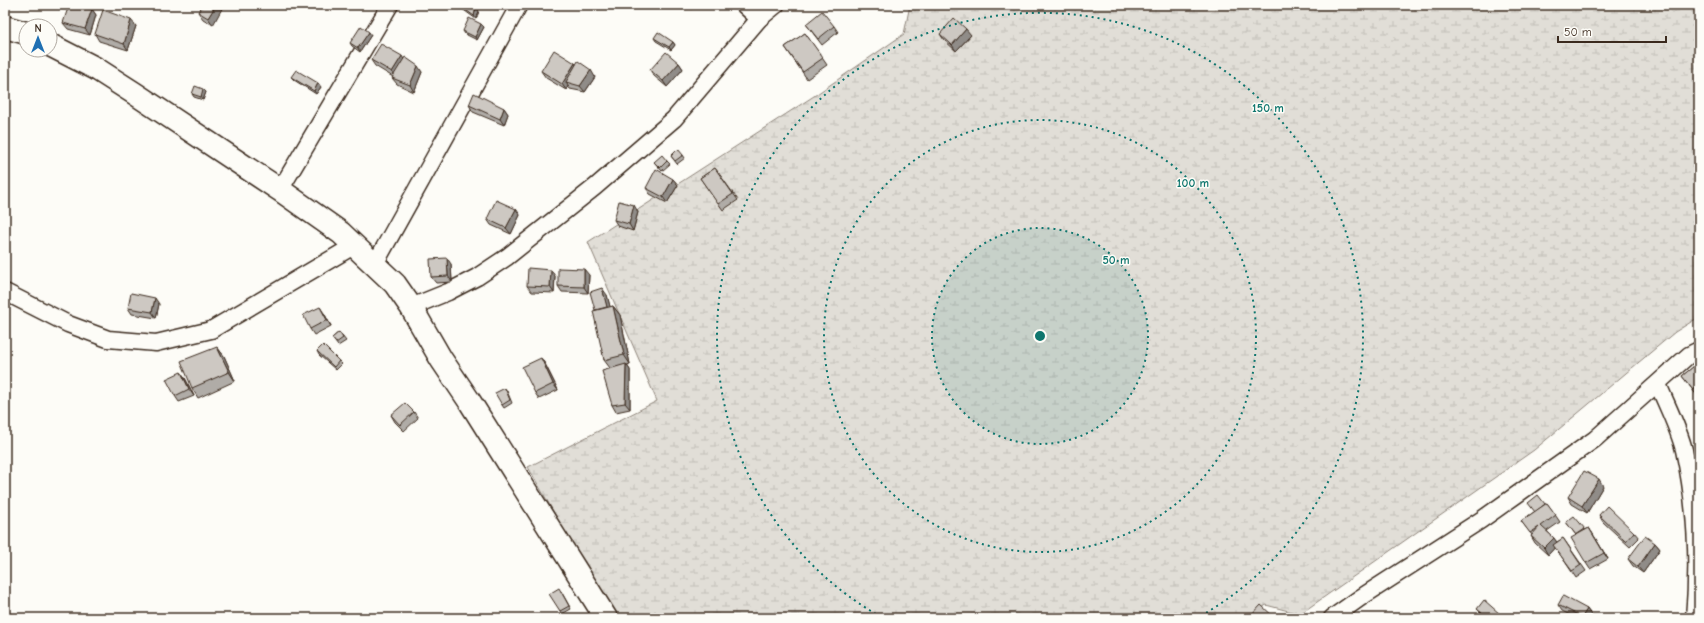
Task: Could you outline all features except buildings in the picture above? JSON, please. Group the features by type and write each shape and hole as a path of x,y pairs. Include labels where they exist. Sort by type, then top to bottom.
{"main road":[{"path":"5,27 18,31"},
{"path":"58,49 95,68 134,93 323,219 355,245 395,284 411,307 441,359 470,402 606,618"}],"street":[{"path":"280,190 390,5"},
{"path":"375,264 519,5"},
{"path":"744,5 758,19"},
{"path":"411,307 448,292 477,277 508,257 594,187 674,119 758,19 776,5"},
{"path":"5,292 68,324 108,339 156,343 211,330 355,245"},
{"path":"1332,618 1360,598 1481,520 1595,439 1689,355 1699,350"},
{"path":"1658,384 1683,448 1690,487 1697,534 1694,618"}],"green space":[{"path":"910,5 1699,5 1699,317 1675,332 1534,450 1300,614 1266,605 1250,618 614,618 528,467 657,401 588,242 814,96 904,34"}]}
